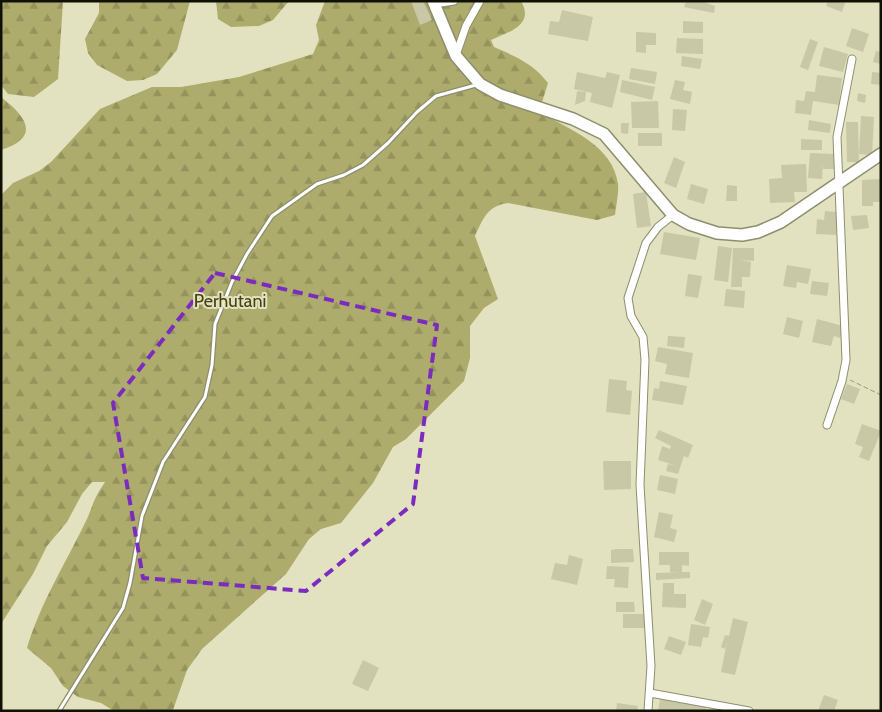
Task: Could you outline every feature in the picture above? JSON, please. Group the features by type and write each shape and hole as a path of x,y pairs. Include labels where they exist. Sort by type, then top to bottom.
{"highway":[{"path":"434,3 456,56 480,84 500,95 573,119 604,134 673,215 689,224 717,233 742,234 758,232 781,222 881,154"}],"street":[{"path":"434,3 454,1"},
{"path":"456,56 466,26 480,1"},
{"path":"827,425 843,377 846,360 837,137 852,59"},
{"path":"648,711 650,693 647,596 640,485 645,360 643,337 631,316 628,298 646,243 658,227 673,215"},
{"path":"650,693 749,711"}],"lane":[{"path":"58,711 123,608 130,583 142,516 163,462 206,397 212,365 215,324 239,268 272,216 317,184 344,175 363,165 436,96 480,84"}],"path":[{"path":"843,377 881,395"}],"highlighted area":[{"path":"215,273 437,325 413,504 306,591 143,578 113,403"}],"green space":[{"path":"1,1 63,1 58,79 34,97 8,94 1,85"},
{"path":"99,1 190,1 177,50 157,74 143,80 127,81 97,65 88,53 85,39 99,13"},
{"path":"216,1 289,1 273,20 259,26 231,27 218,19"},
{"name":"Perhutani","path":"325,1 521,1 525,16 522,22 518,27 491,40 494,47 517,57 543,76 548,83 539,112 588,140 608,159 618,184 615,215 597,220 508,203 490,210 483,219 475,236 498,299 484,308 470,326 470,358 464,381 406,439 393,447 373,483 341,523 321,529 309,539 286,574 202,649 187,670 173,710 114,711 101,703 78,697 63,686 51,668 27,648 46,600 105,482 92,482 82,494 67,522 47,546 33,574 1,624 1,195 13,183 39,171 51,162 100,109 152,87 181,87 239,77 313,54 319,40 316,25"},
{"path":"1,97 18,112 26,126 22,139 14,145 1,150"}],"building":[{"path":"411,1 423,1 432,20 420,25"},
{"path":"686,1 701,1 715,6 714,13 684,7"},
{"path":"828,1 845,3 842,12 826,6"},
{"path":"562,10 593,17 588,41 548,34 550,21 559,22"},
{"path":"683,21 703,22 703,33 683,33"},
{"path":"852,28 869,34 863,52 846,46"},
{"path":"636,32 656,33 656,45 646,45 646,53 636,52"},
{"path":"677,38 703,39 703,54 676,53"},
{"path":"810,39 818,42 808,70 800,67"},
{"path":"824,47 848,54 843,72 819,66"},
{"path":"876,51 881,52 881,64 873,62"},
{"path":"682,56 702,59 700,69 681,66"},
{"path":"631,68 657,72 655,84 629,79"},
{"path":"577,72 605,78 607,72 620,75 612,108 590,102 592,93 574,89"},
{"path":"872,72 881,73 881,85 871,84"},
{"path":"817,75 842,78 839,105 813,101 811,115 795,113 796,100 804,101 806,91 815,92"},
{"path":"622,80 655,87 652,100 620,92"},
{"path":"675,80 685,82 683,90 692,92 690,104 670,99"},
{"path":"577,91 586,92 585,101 575,105"},
{"path":"858,93 866,95 865,103 857,101"},
{"path":"658,101 659,128 632,128 631,102"},
{"path":"673,109 687,110 685,131 672,130"},
{"path":"861,116 874,117 872,155 859,154"},
{"path":"809,120 831,124 830,133 808,130"},
{"path":"846,122 858,122 859,162 847,162"},
{"path":"621,123 629,123 628,134 621,133"},
{"path":"638,133 662,133 662,146 638,146"},
{"path":"801,139 822,140 822,150 801,150"},
{"path":"810,153 834,154 834,169 823,169 823,161 822,179 808,178"},
{"path":"674,157 685,162 676,188 664,183"},
{"path":"806,164 807,192 794,192 795,202 770,203 769,179 782,178 781,165"},
{"path":"881,179 881,202 873,202 873,206 862,206 862,180"},
{"path":"691,184 708,189 704,204 687,199"},
{"path":"727,185 737,186 737,201 726,201"},
{"path":"646,192 651,226 637,228 633,194"},
{"path":"825,211 838,212 836,235 816,234 817,219 824,220"},
{"path":"867,215 869,228 853,230 851,216"},
{"path":"664,232 700,238 696,260 660,254"},
{"path":"718,246 732,248 728,282 714,280"},
{"path":"733,248 754,248 754,261 740,260 751,262 750,277 742,277 742,287 731,287"},
{"path":"787,265 811,269 808,284 797,282 796,288 783,286"},
{"path":"688,274 702,276 698,298 685,296"},
{"path":"812,281 829,283 827,296 810,294"},
{"path":"726,289 745,291 744,308 724,306"},
{"path":"787,317 803,321 799,338 783,334"},
{"path":"817,319 843,326 840,338 834,336 831,346 812,342"},
{"path":"668,336 685,337 684,348 667,346"},
{"path":"658,347 693,353 689,378 665,374 667,364 655,361"},
{"path":"609,379 627,381 626,390 632,391 630,415 606,412"},
{"path":"660,381 687,386 683,405 652,400 654,388 659,389"},
{"path":"847,384 860,389 854,404 841,399"},
{"path":"862,424 881,431 869,461 859,457 863,447 855,444"},
{"path":"659,430 693,445 688,458 684,456 678,474 666,471 668,464 677,466 658,460 662,446 670,449 671,446 655,438"},
{"path":"603,461 631,461 631,489 604,490"},
{"path":"660,475 678,479 675,494 657,490"},
{"path":"659,512 673,515 670,528 677,530 674,542 654,537"},
{"path":"633,549 634,562 611,563 611,550"},
{"path":"659,552 689,552 689,566 682,565 682,572 690,572 690,578 656,580 656,573 680,572 670,572 670,565 659,565"},
{"path":"569,555 583,559 577,585 551,579 555,563 567,565"},
{"path":"607,566 629,567 628,588 614,587 615,579 606,579"},
{"path":"663,583 674,583 674,594 686,594 686,608 662,607"},
{"path":"702,599 713,604 705,625 694,620"},
{"path":"616,602 634,602 635,612 616,612"},
{"path":"623,614 647,614 647,628 623,628"},
{"path":"733,618 748,622 735,675 721,672 727,642 725,649 721,647 725,635 729,636"},
{"path":"691,624 710,627 708,638 703,637 701,647 688,645"},
{"path":"669,636 686,642 681,655 664,649"},
{"path":"363,660 379,668 368,691 352,684"},
{"path":"824,695 838,700 834,711 818,711"},
{"path":"660,699 706,707 705,711 658,711"},
{"path":"617,703 638,706 637,711 616,711"}]}
